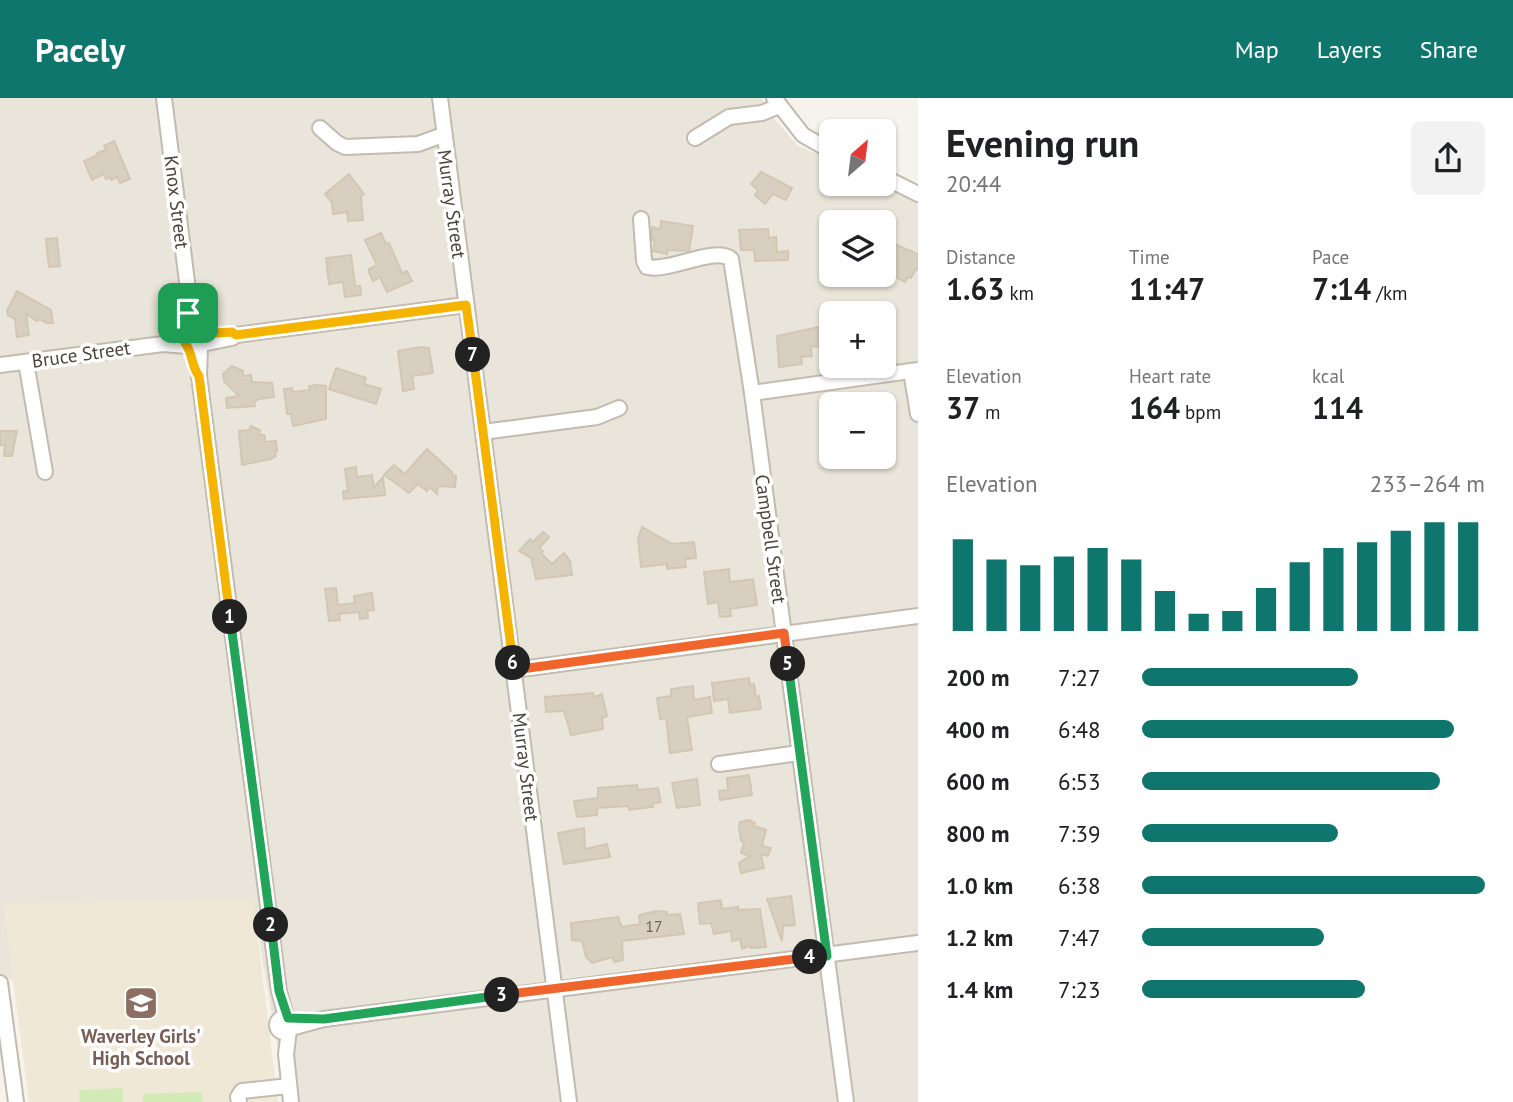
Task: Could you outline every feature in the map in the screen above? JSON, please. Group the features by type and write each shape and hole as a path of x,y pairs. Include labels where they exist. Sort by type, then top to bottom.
{"street":[{"name":"Knox Street","path":"164,98 279,991 286,1024 291,1102"},
{"name":"Murray Street","path":"440,98 569,1102"},
{"path":"695,138 729,117 762,113 776,102 803,135 819,144"},
{"path":"320,128 345,147 418,144 443,135"},
{"path":"896,183 918,194"},
{"name":"Campbell Street","path":"640,219 644,261 647,267 669,266 719,255 731,259 752,393 846,1102"},
{"name":"Bruce Street","path":"0,365 194,340 233,338 236,335 466,305"},
{"path":"26,362 45,472"},
{"path":"752,393 915,371 918,414"},
{"path":"483,432 597,416 619,408"},
{"path":"514,670 918,616"},
{"path":"719,764 799,754"},
{"path":"286,1024 918,943"},
{"path":"0,983 15,1100 0,1096"},
{"path":"239,1102 242,1091 289,1086"}],"shaded area":[{"path":"0,98 761,98 774,119 798,146 819,155 819,196 896,196 896,189 918,197 918,1102 287,1102 252,899 14,980 0,977"},
{"name":"Waverley Girls' High School","path":"253,899 278,1102 29,1102 3,904"}],"green space":[{"path":"123,1088 123,1102 80,1102 79,1090"},
{"path":"201,1092 203,1102 143,1102 143,1094"}],"building":[{"path":"114,141 130,179 120,183 117,177 106,179 104,174 92,180 84,161 106,150 104,146"},
{"path":"761,172 792,188 786,200 773,194 765,204 755,195 758,190 751,184"},
{"path":"349,174 364,194 361,196 363,220 348,221 347,212 333,214 332,203 325,194"},
{"path":"661,221 693,226 689,251 668,250 667,254 653,251 655,241 652,240 652,227 660,229"},
{"path":"768,229 769,238 776,237 777,252 788,251 788,260 755,261 754,250 741,250 739,230"},
{"path":"381,233 386,244 389,243 402,273 407,271 412,281 387,292 380,277 373,281 369,272 369,269 377,265 365,240"},
{"path":"57,238 60,266 49,267 46,239"},
{"path":"896,245 918,254 918,270 905,282 896,277"},
{"path":"351,255 355,286 360,286 361,295 345,297 343,282 329,284 326,258"},
{"path":"17,291 51,310 53,323 39,319 37,321 26,314 29,335 17,337 15,319 8,315 7,311"},
{"path":"818,327 819,347 811,346 812,356 801,357 802,364 779,367 777,336"},
{"path":"429,348 433,373 412,376 414,389 403,391 398,351"},
{"path":"232,366 243,371 243,376 251,375 252,382 272,383 274,397 259,399 254,402 255,406 227,408 226,398 239,396 224,381 223,374"},
{"path":"336,368 366,378 364,384 381,389 376,404 329,389"},
{"path":"309,386 326,386 326,419 293,426 291,414 287,414 284,389 292,388 293,392 310,390"},
{"path":"251,426 260,430 259,434 265,436 265,442 276,441 276,456 242,465 239,431 249,430"},
{"path":"0,431 17,431 12,456 4,456 5,445 0,445"},
{"path":"427,449 456,476 455,487 438,486 437,494 430,487 427,491 418,484 409,493 384,475 394,465 405,474"},
{"path":"356,467 357,477 372,475 374,487 383,477 385,495 344,499 343,491 348,491 345,469"},
{"path":"642,527 672,544 694,542 696,558 685,559 686,567 667,569 667,564 641,567 638,539"},
{"path":"543,532 549,537 539,548 543,551 541,553 552,564 564,553 570,561 572,575 536,579 531,558 519,551 530,539 533,542"},
{"path":"729,569 730,582 753,579 757,605 730,609 731,616 720,617 718,602 708,604 704,572"},
{"path":"336,588 338,605 355,603 354,596 372,593 374,610 367,611 368,618 360,619 359,612 339,614 340,620 329,621 325,589"},
{"path":"749,678 750,685 754,684 756,697 759,696 761,709 730,713 728,699 714,701 712,683"},
{"path":"693,686 694,700 710,697 712,713 687,717 692,750 670,753 666,718 660,719 657,698 671,696 671,689"},
{"path":"593,693 594,697 602,694 607,716 602,718 603,729 571,735 564,711 546,712 545,697"},
{"path":"749,775 752,795 720,800 719,791 728,790 727,778"},
{"path":"697,779 700,805 677,808 672,783"},
{"path":"637,785 638,790 658,788 661,802 652,804 653,807 629,810 628,806 597,808 597,815 577,817 574,801 598,798 598,788"},
{"path":"749,820 755,823 754,826 766,830 762,846 771,848 768,856 761,854 764,868 741,873 739,863 750,856 741,853 744,842 741,841 739,827 740,822"},
{"path":"584,828 585,849 607,844 610,857 564,864 558,833"},
{"path":"791,896 795,925 783,926 782,941 767,899"},
{"path":"721,900 722,909 760,909 766,947 750,946 742,949 740,939 732,941 731,931 714,934 711,923 700,924 698,903"},
{"path":"667,912 667,915 680,914 684,934 622,941 623,960 614,962 613,957 592,963 586,957 582,941 572,940 571,923 618,917 622,927 640,924 639,915"}],"place":[{"name":"Waverley Girls' High School","path":"141,1003"}],"route":[{"path":"466,305 514,670 784,633 827,956 670,973 324,1019 286,1017 279,991 199,376 195,371 190,348 185,343 188,313 190,306 197,332 200,334 232,332 236,335 466,305"}]}
